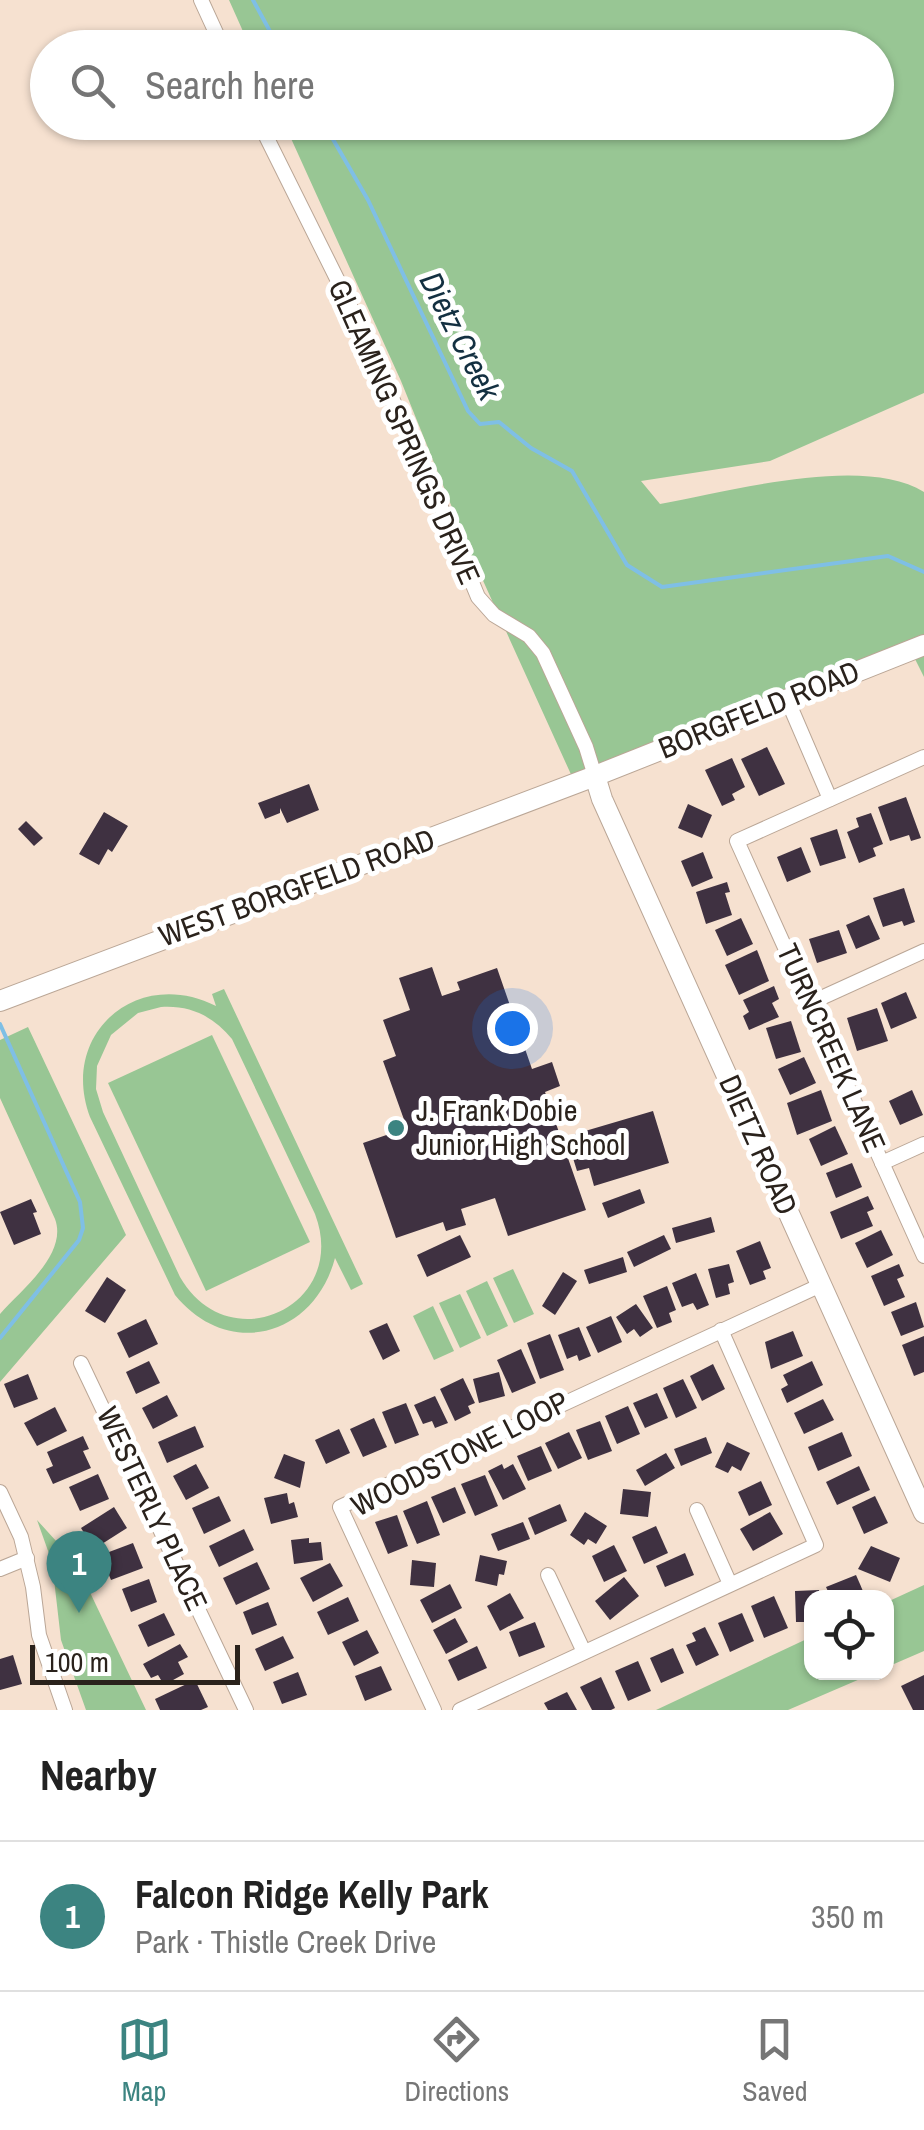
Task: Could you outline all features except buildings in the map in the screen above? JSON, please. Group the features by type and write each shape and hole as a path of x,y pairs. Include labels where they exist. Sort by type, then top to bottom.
{"street":[{"path":"201,0 215,30"},
{"name":"GLEAMING SPRINGS DRIVE","path":"268,140 345,295 478,597 494,615 529,636 543,653 586,747 594,776"},
{"name":"BORGFELD ROAD","path":"594,776 917,648"},
{"path":"787,699 830,798 924,757"},
{"name":"WEST BORGFELD ROAD","path":"0,1002 594,776"},
{"name":"DIETZ ROAD","path":"594,776 924,1513"},
{"name":"TURNCREEK LANE","path":"830,798 738,841 924,1256"},
{"path":"810,1002 924,951"},
{"path":"882,1163 924,1144"},
{"name":"WOODSTONE LOOP","path":"434,1710 340,1507 821,1285"},
{"path":"460,1710 816,1545 721,1330"},
{"name":"WESTERLY PLACE","path":"81,1364 246,1710"},
{"path":"0,1492 22,1536 40,1636 66,1710"},
{"path":"697,1510 730,1584"},
{"path":"0,1569 27,1558"},
{"path":"548,1575 584,1652"}],"green space":[{"path":"229,0 924,0 924,393 770,461 641,481 660,504 757,485 832,476 898,481 924,492 924,677 911,651 574,781 292,140 894,140 894,30 242,30"},
{"path":"224,989 363,1284 351,1290 335,1258 324,1285 309,1306 289,1322 267,1330 243,1333 219,1328 196,1315 175,1295 90,1117 83,1087 86,1059 95,1035 112,1015 133,1002 159,995 187,996 216,1006 212,994","holes":["161,1007 200,1014 232,1039 315,1214 321,1247 316,1275 301,1297 279,1312 253,1319 227,1316 201,1302 180,1277 103,1112 96,1089 97,1066 111,1035 138,1013"]},
{"path":"28,1027 126,1235 0,1382 0,1314 40,1271 55,1245 57,1232 55,1219 0,1098 0,1040"},
{"path":"212,1035 310,1242 206,1291 108,1083"},
{"path":"513,1269 534,1314 514,1323 493,1278"},
{"path":"487,1281 508,1326 487,1336 466,1291"},
{"path":"460,1294 481,1338 460,1348 439,1303"},
{"path":"433,1306 454,1351 434,1360 413,1316"},
{"path":"37,1520 76,1563 146,1710 86,1710 61,1640 52,1562"},
{"path":"924,1585 924,1651 894,1664 894,1599"},
{"path":"804,1640 804,1680 858,1680 788,1710 656,1710"}],"waterway":[{"name":"Dietz Creek","path":"253,0 269,30"},
{"name":"Dietz Creek","path":"333,140 368,200 468,411 480,424 499,422 531,448 572,471 627,565 662,587 888,556 924,572"},
{"path":"0,1024 80,1202 83,1228 79,1240 0,1338"}],"place":[{"name":"J. Frank Dobie Junior High School","path":"396,1128"},
{"name":"Falcon Ridge Kelly Park","path":"79,1613"}]}
